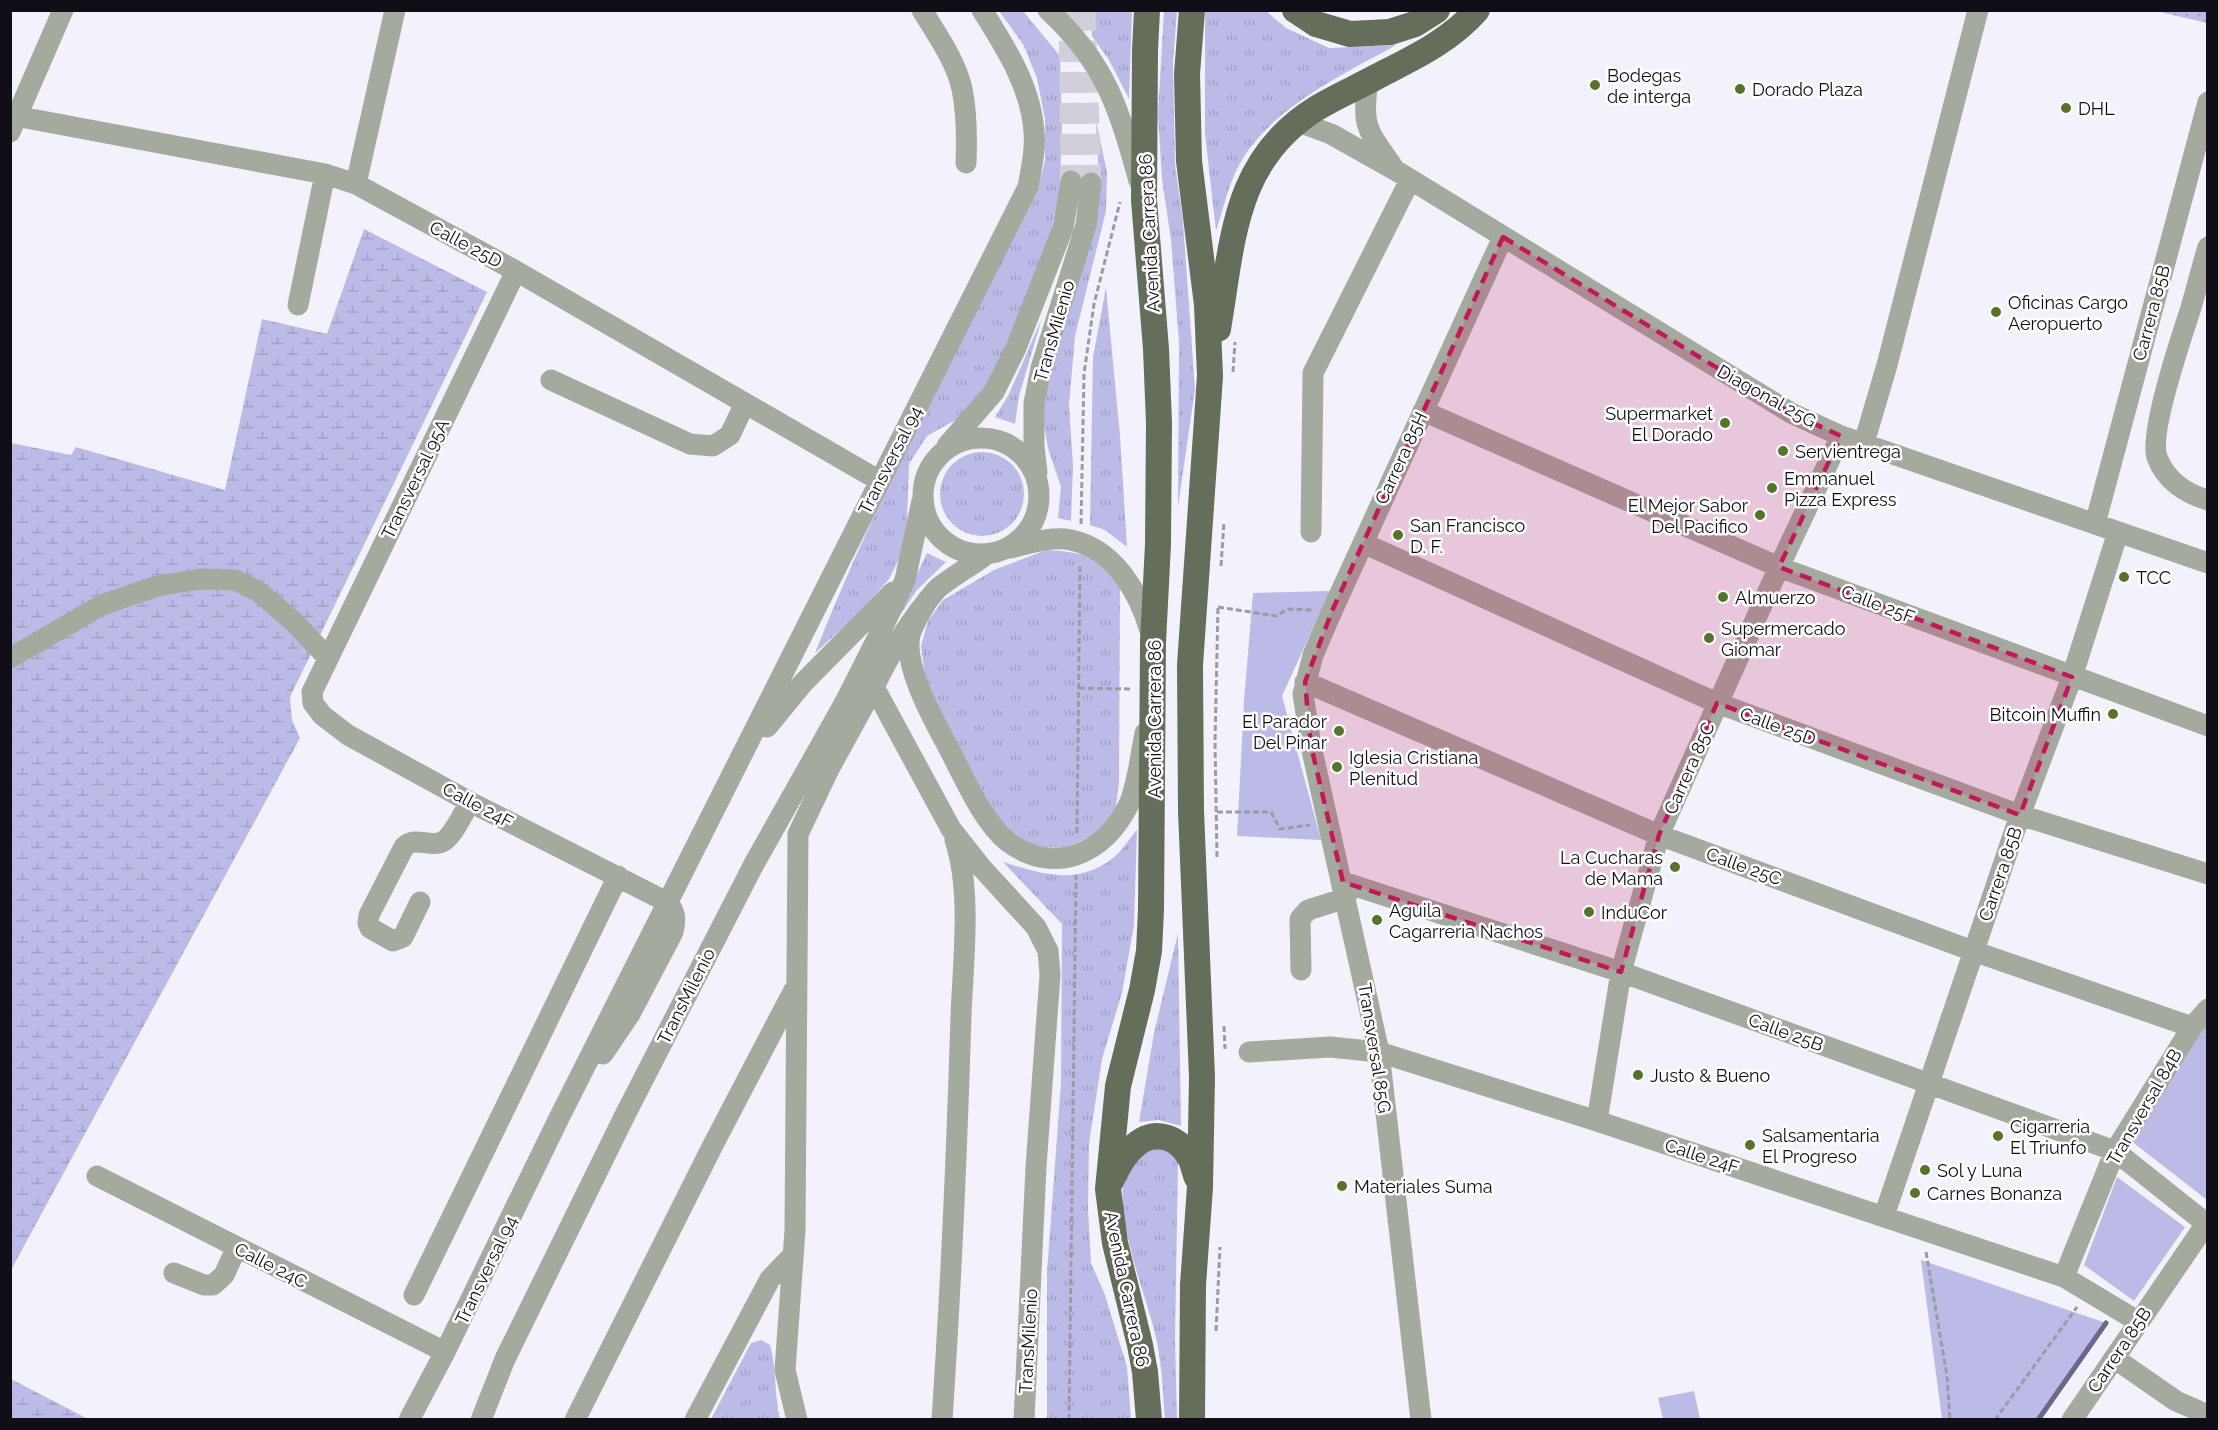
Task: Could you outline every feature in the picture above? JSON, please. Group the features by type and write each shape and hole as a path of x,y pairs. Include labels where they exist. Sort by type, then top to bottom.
{"main road":[{"name":"Avenida Carrera 86","path":"1147,10 1132,201 1156,349 1159,423 1158,544 1153,642 1153,851 1149,951 1142,990 1118,1086 1108,1189 1115,1243 1142,1354 1149,1419"},
{"name":"Avenida Carrera 86","path":"1192,10 1187,74 1189,161 1207,305 1222,377 1190,665 1192,822 1202,1077 1200,1187 1193,1285 1192,1419"},
{"path":"1295,10 1316,24 1350,34 1390,32 1416,24 1437,10"},
{"path":"1222,377 1240,203 1259,164 1274,144 1316,109 1438,44 1477,10"},
{"path":"1108,1189 1131,1149 1147,1137 1159,1135 1178,1142 1189,1156 1200,1187"}],"street":[{"path":"13,121 63,10"},
{"path":"356,184 395,10"},
{"path":"922,10 952,62 962,87 967,121 966,163"},
{"name":"Transversal 94","path":"408,1419 445,1352 559,1118 630,1014 673,932 675,912 667,902 1028,187 1034,157 1034,132 1027,94 1010,55 982,10"},
{"path":"1048,10 1082,47 1101,72 1122,121 1132,201"},
{"path":"1864,443 1887,365 1978,10"},
{"name":"Diagonal 25G","path":"1368,81 1364,108 1370,134 1402,175"},
{"name":"Carrera 85B","path":"2095,524 2208,102"},
{"name":"Calle 25D","path":"13,121 325,174 356,184 516,271 880,481"},
{"name":"Diagonal 25G","path":"1298,122 1331,134 1402,175 1791,413 1841,436 2208,563"},
{"path":"298,305 325,174"},
{"path":"1311,532 1312,373 1402,175"},
{"name":"TransMilenio","path":"943,451 994,392 1016,348 1081,182 1086,225 1041,368 1034,403 1034,447 1038,482"},
{"name":"Carrera 85H","path":"1305,682 1313,655 1332,611 1503,237"},
{"path":"2208,247 2158,423 2156,455 2163,470 2175,484 2192,496 2208,500"},
{"name":"Transversal 95A","path":"313,686 516,271"},
{"path":"551,380 690,444 713,446 730,435 745,403"},
{"name":"Calle 25F","path":"1423,411 1779,567 2208,726"},
{"name":"Carrera 85C","path":"1597,1121 1621,972 1659,835 1779,567 1841,436"},
{"path":"797,1419 785,1370 793,1255 798,834 829,769 899,639 919,609 937,589 996,552 1021,538 1034,522 1039,502 1038,482 1030,464 1017,449 999,440 979,437 960,441 943,451 931,465 924,483 922,501 932,527 951,546 968,553 996,552 1039,541 1069,540 1080,543 1103,554 1128,580 1143,607 1153,642"},
{"name":"TransMilenio","path":"481,1419 505,1359 626,1113 754,864 844,704 905,580 922,501"},
{"name":"Carrera 85B","path":"1884,1216 2020,815 2072,677 2118,532"},
{"name":"Calle 25D","path":"1363,543 1718,704 2020,815 2208,874"},
{"path":"10,658 102,605 157,586 200,579 235,580 258,591 294,622 328,658"},
{"path":"741,757 803,683 905,580"},
{"path":"937,589 921,613 910,636 912,663 929,710 983,813 1006,840 1028,854 1052,860 1077,855 1096,846 1115,829 1130,802 1153,694"},
{"name":"Transversal 85G","path":"1305,682 1304,707 1379,1052 1421,1419"},
{"name":"Calle 25C","path":"1305,682 1659,835 1973,951 2192,1027"},
{"name":"Calle 24F","path":"313,686 313,703 322,715 348,735 470,801 667,902"},
{"name":"TransMilenio","path":"874,687 951,829 965,877 958,1133 942,1419"},
{"path":"420,902 403,937 399,940 393,941 370,928 369,915 404,847 408,842 416,841 441,843 449,837 470,801"},
{"name":"TransMilenio","path":"951,829 981,867 1036,927 1048,951 1050,975 1036,1167 1024,1419"},
{"path":"414,1295 618,876"},
{"path":"1301,970 1300,919 1308,910 1344,890"},
{"name":"Calle 25B","path":"1344,890 1621,972 2115,1151 2207,1223"},
{"path":"575,1419 797,984"},
{"name":"Transversal 84B","path":"2064,1276 2115,1151 2192,1027 2208,1009"},
{"name":"Calle 24F","path":"1249,1052 1330,1047 1379,1052 1597,1121 2064,1276 2139,1322"},
{"name":"Calle 24C","path":"97,1176 445,1352"},
{"name":"Carrera 85B","path":"2072,1419 2207,1223"},
{"path":"174,1273 204,1285 213,1285 224,1275 237,1247"},
{"path":"695,1419 770,1278 793,1255"},
{"path":"2114,1358 2176,1401 2208,1415"}],"path":[{"path":"1069,1419 1084,374 1094,304 1132,201"},
{"path":"1222,377 1235,342"},
{"path":"1220,573 1224,516"},
{"path":"1217,857 1215,742 1219,596"},
{"path":"1218,607 1276,616 1288,609 1332,611"},
{"path":"1079,688 1153,694"},
{"path":"1217,812 1271,812 1280,829 1328,822"},
{"path":"1223,1015 1225,1050"},
{"path":"1922,1229 1947,1376 1950,1419"},
{"path":"1216,1332 1220,1236"},
{"path":"1995,1419 2088,1291"}],"highlighted area":[{"path":"1503,237 1791,413 1841,436 1779,567 2072,677 2020,815 1717,703 1659,835 1621,972 1343,882 1311,746 1305,682 1332,611"}],"green space":[{"path":"999,11 1023,11 1060,56 1062,124 1060,187 1049,242 1017,323 983,393 961,417 927,436 909,464 907,521 903,551 889,579 859,613 815,653 839,594 892,479 1036,195 1045,161 1045,119 1037,78 1023,44"},
{"path":"1092,11 1132,11 1129,99 1109,60 1092,36"},
{"path":"1164,11 1177,11 1173,63 1175,164 1183,222 1195,389 1178,507 1179,342 1171,240 1162,179 1158,114"},
{"path":"1205,11 1266,11 1286,28 1329,48 1396,45 1303,99 1261,134 1245,155 1233,178 1216,231 1205,134"},
{"path":"2156,11 2207,11 2207,23"},
{"path":"1096,121 1107,172 1106,211 1075,336 1069,405 1073,466 1071,521 1058,518 1061,487 1048,448 1041,409 1099,180"},
{"path":"364,229 487,292 290,697 292,720 300,738 11,1270 11,443 71,455 76,447 225,490 262,319 327,334"},
{"path":"1106,288 1120,436 1127,547 1105,530 1090,525 1093,357"},
{"path":"1042,318 1019,396 1015,424 995,417 1009,394"},
{"path":"974,452 990,452 1006,459 1017,470 1024,486 1021,510 1012,524 990,536 974,536 958,529 947,518 940,502 940,486 947,470 958,459"},
{"path":"1046,550 1072,552 1088,557 1102,567 1120,586 1119,782 1115,814 1096,834 1063,848 1035,847 1012,832 995,814 943,719 925,676 921,646 928,621 943,600 994,570"},
{"path":"927,553 946,562 917,590 892,627"},
{"path":"1330,591 1282,696 1321,840 1237,836 1244,701 1253,593"},
{"path":"1137,830 1134,925 1122,993 1102,1059 1089,1144 1088,1208 1091,1263 1105,1295 1127,1367 1131,1419 1047,1419 1047,1272 1061,1083 1062,924 1003,862 1059,875 1086,872 1100,867 1113,858"},
{"path":"1178,933 1181,1126 1159,1120 1139,1122 1154,1033"},
{"path":"2207,1025 2207,1200 2130,1140 2194,1040"},
{"path":"1161,1143 1178,1160 1175,1339 1177,1419 1165,1419 1157,1342 1126,1229 1123,1206 1123,1185 1130,1163"},
{"path":"2117,1177 2185,1227 2134,1301 2084,1265"},
{"path":"1921,1260 2106,1323 2038,1419 1942,1419"},
{"path":"761,1340 770,1345 780,1419 711,1419 751,1343"},
{"path":"11,1379 88,1419 11,1419"},
{"path":"1694,1391 1700,1419 1663,1419 1658,1398"}],"waterway":[{"path":"2038,1420 2106,1323"}],"tunnel":[{"path":"1069,10 1071,181"},
{"path":"1085,10 1091,183"}],"place":[{"name":"Bodegas de interga","path":"1595,85"},
{"name":"Dorado Plaza","path":"1740,89"},
{"name":"DHL","path":"2066,108"},
{"name":"Oficinas Cargo Aeropuerto","path":"1996,312"},
{"name":"Supermarket El Dorado","path":"1725,423"},
{"name":"Servientrega","path":"1783,451"},
{"name":"Emmanuel Pizza Express","path":"1772,488"},
{"name":"El Mejor Sabor Del Pacifico","path":"1760,515"},
{"name":"San Francisco D. F.","path":"1398,535"},
{"name":"TCC","path":"2124,577"},
{"name":"Almuerzo","path":"1723,597"},
{"name":"Supermercado Giomar","path":"1709,638"},
{"name":"Bitcoin Muffin","path":"2113,714"},
{"name":"El Parador Del Pinar","path":"1339,731"},
{"name":"Iglesia Cristiana Plenitud","path":"1337,767"},
{"name":"La Cucharas de Mama","path":"1675,867"},
{"name":"InduCor","path":"1589,912"},
{"name":"Aguila Cagarreria Nachos","path":"1377,920"},
{"name":"Justo & Bueno","path":"1638,1075"},
{"name":"Cigarreria El Triunfo","path":"1998,1136"},
{"name":"Salsamentaria El Progreso","path":"1750,1145"},
{"name":"Sol y Luna","path":"1925,1170"},
{"name":"Materiales Suma","path":"1342,1186"},
{"name":"Carnes Bonanza","path":"1915,1193"}]}
